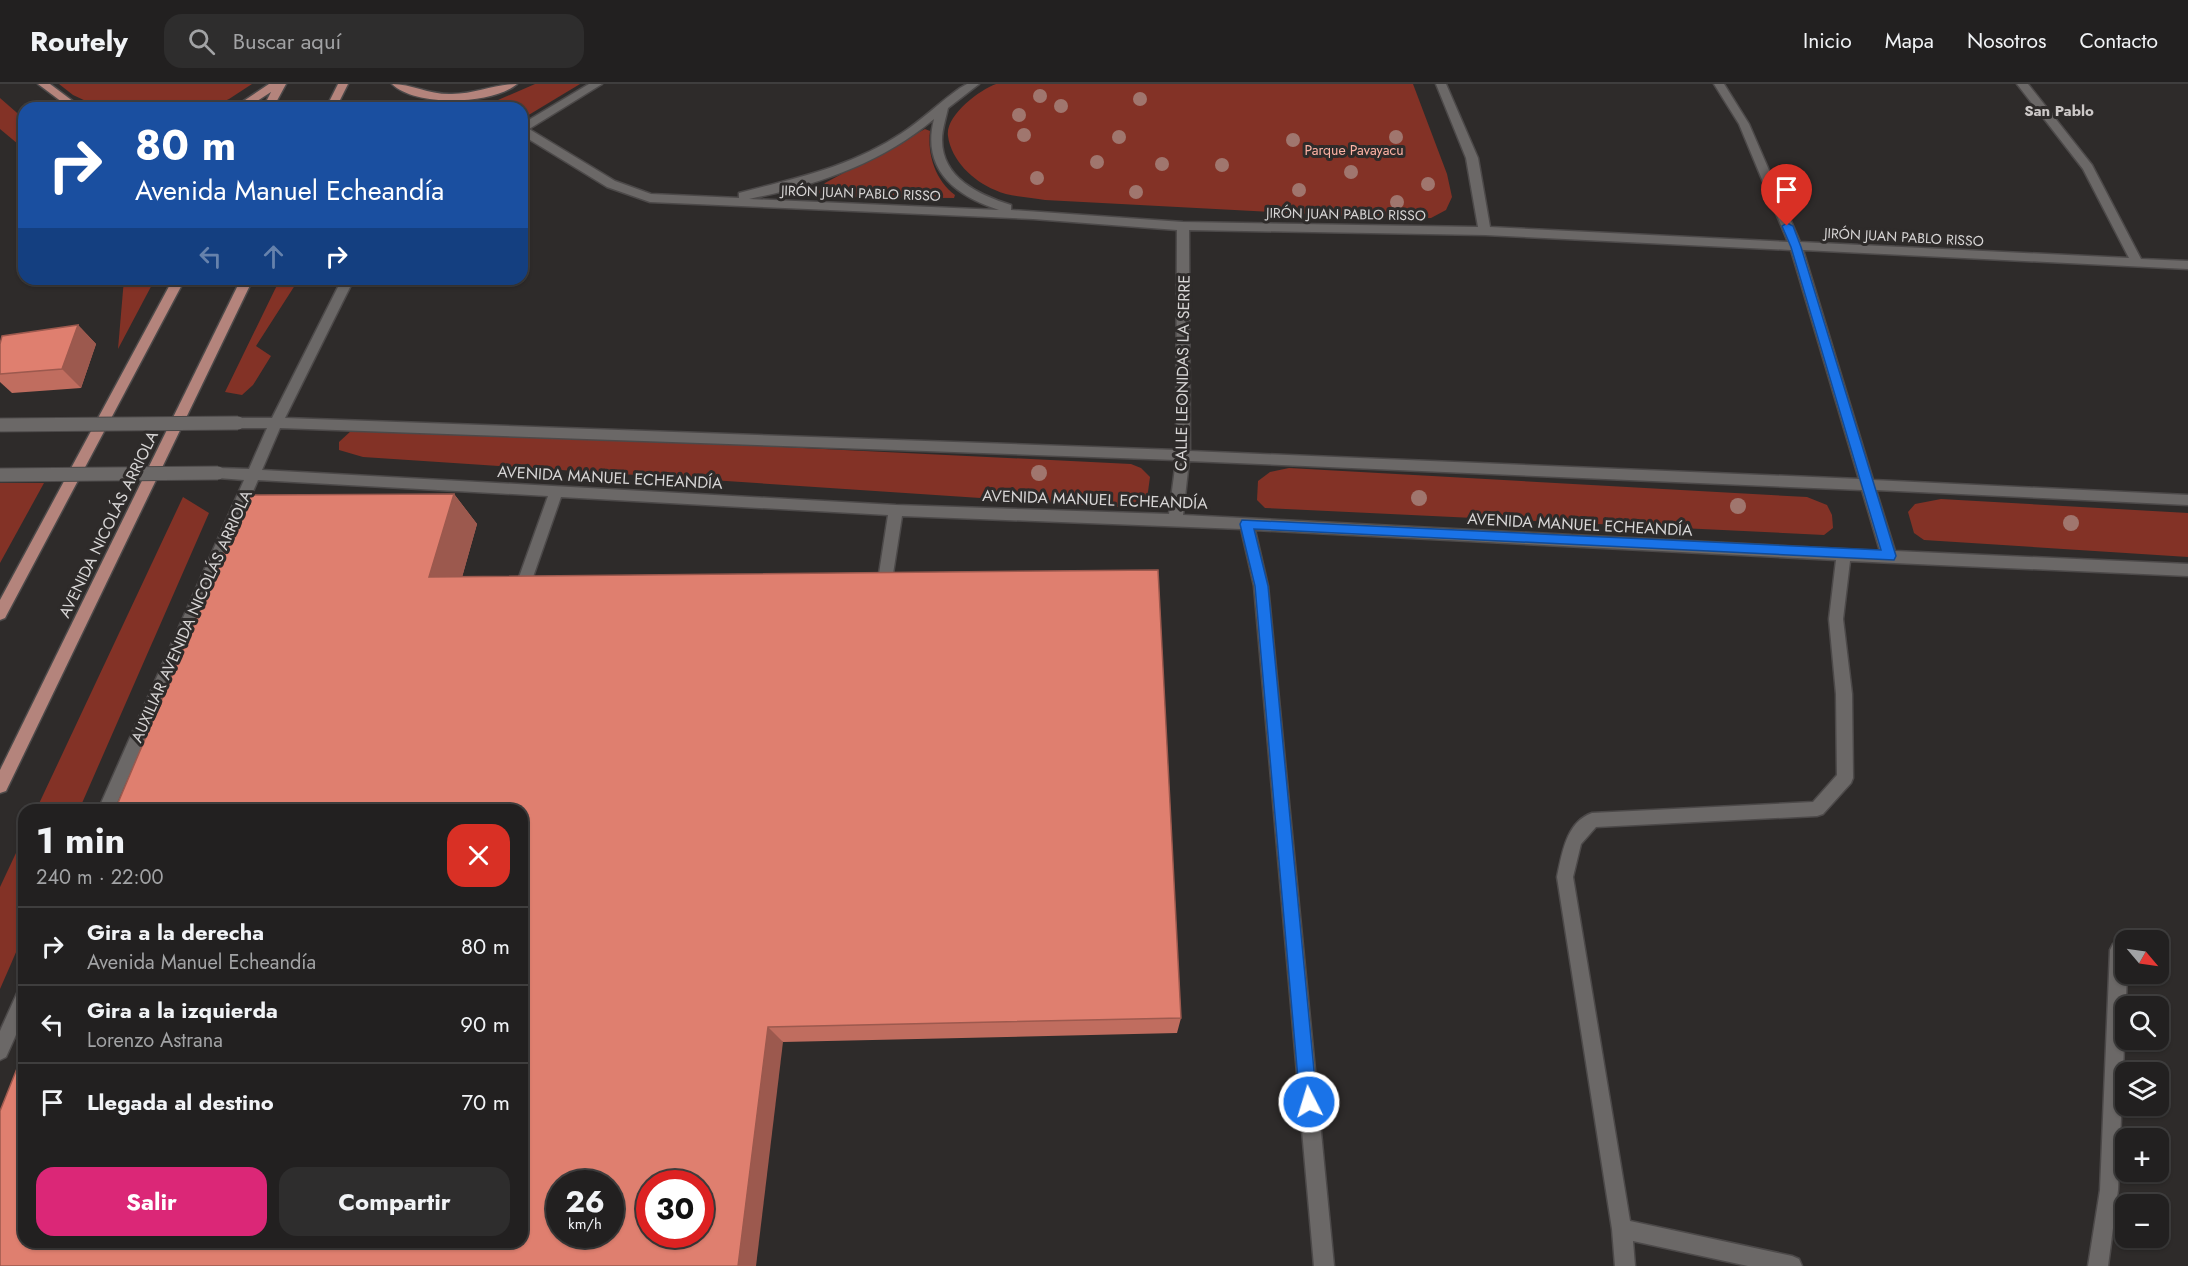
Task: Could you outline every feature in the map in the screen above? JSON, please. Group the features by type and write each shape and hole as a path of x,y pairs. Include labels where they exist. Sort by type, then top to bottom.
{"main road":[{"path":"43,84 68,102"},
{"path":"248,102 279,84"},
{"path":"271,102 279,84"},
{"path":"334,102 343,84"},
{"path":"397,84 409,91 442,98 479,95 513,84"},
{"path":"0,614 176,285"},
{"name":"AVENIDA NICOLÁS ARRIOLA","path":"0,786 245,285"}],"street":[{"path":"528,126 597,84"},
{"path":"714,201 779,190 848,166 896,142 974,84"},
{"path":"1440,84 1472,158 1485,231"},
{"path":"1719,84 1744,124 1796,247 1889,556"},
{"path":"2022,84 2088,168 2137,262"},
{"path":"942,108 936,141 941,166 960,187 985,202 1033,215"},
{"name":"JIRÓN JUAN PABLO RISSO","path":"528,134 611,184 650,198 1033,215 1183,226 1485,231 2188,265"},
{"name":"CALLE LEONIDAS LA SERRE","path":"1176,520 1183,454 1183,226"},
{"name":"AUXILIAR AVENIDA NICOLÁS ARRIOLA","path":"109,804 276,423 345,285"},
{"path":"0,425 276,423 1183,454 2188,500"},
{"name":"AVENIDA MANUEL ECHEANDÍA","path":"0,475 254,473 896,510 1176,520 1844,555 2188,570"},
{"path":"522,609 518,604 519,597 556,492"},
{"path":"882,606 886,561 896,510"},
{"path":"1247,524 1261,586 1324,1266"},
{"path":"1625,1266 1622,1229 1565,877 1574,840 1592,820 1817,809 1845,778 1844,694 1836,619 1844,555"},
{"path":"2098,1266 2109,1190 2118,984"},
{"path":"0,1052 18,1011"},
{"path":"1622,1229 1792,1266"}],"green space":[{"path":"59,84 252,84 223,102 88,102 73,95"},
{"path":"535,84 580,84 528,115 528,102 490,102"},
{"name":"Parque Pavayacu","path":"996,84 1413,84 1447,174 1452,197 1446,210 1431,218 1386,218 1045,200 1007,194 987,186 964,169 950,145 948,136 952,120 957,112 981,92"},
{"path":"0,98 18,114 18,144 0,129"},
{"path":"925,129 930,131 930,149 934,167 948,189 955,195 954,198 825,197 818,192 825,183"},
{"path":"123,285 152,285 118,349"},
{"path":"277,285 295,285 256,346 271,356 253,385 242,395 225,392"},
{"path":"377,427 1131,464 1141,468 1150,477 1147,499 1132,508 363,457 339,450 339,442 352,430"},
{"path":"1289,468 1807,497 1827,505 1832,515 1833,528 1824,535 1265,508 1257,500 1258,481 1270,472"},
{"path":"0,483 44,483 0,563"},
{"path":"183,497 209,513 82,804 39,804"},
{"path":"1941,499 2188,513 2188,557 1924,540 1914,533 1908,512 1915,504"},
{"path":"18,849 18,948 0,989 0,887"}],"building":[{"path":"78,325 62,369 0,374 2,336"},
{"path":"454,494 429,577 1158,570 1181,1018 768,1027 738,1266 0,1266 0,1111 18,1066 18,1248 528,1248 528,804 118,804 248,495"}],"district":[{"name":"San Pablo","path":"2059,111"}],"route":[{"path":"1309,1102 1261,586 1247,524 1889,556 1796,247 1787,226"}]}
